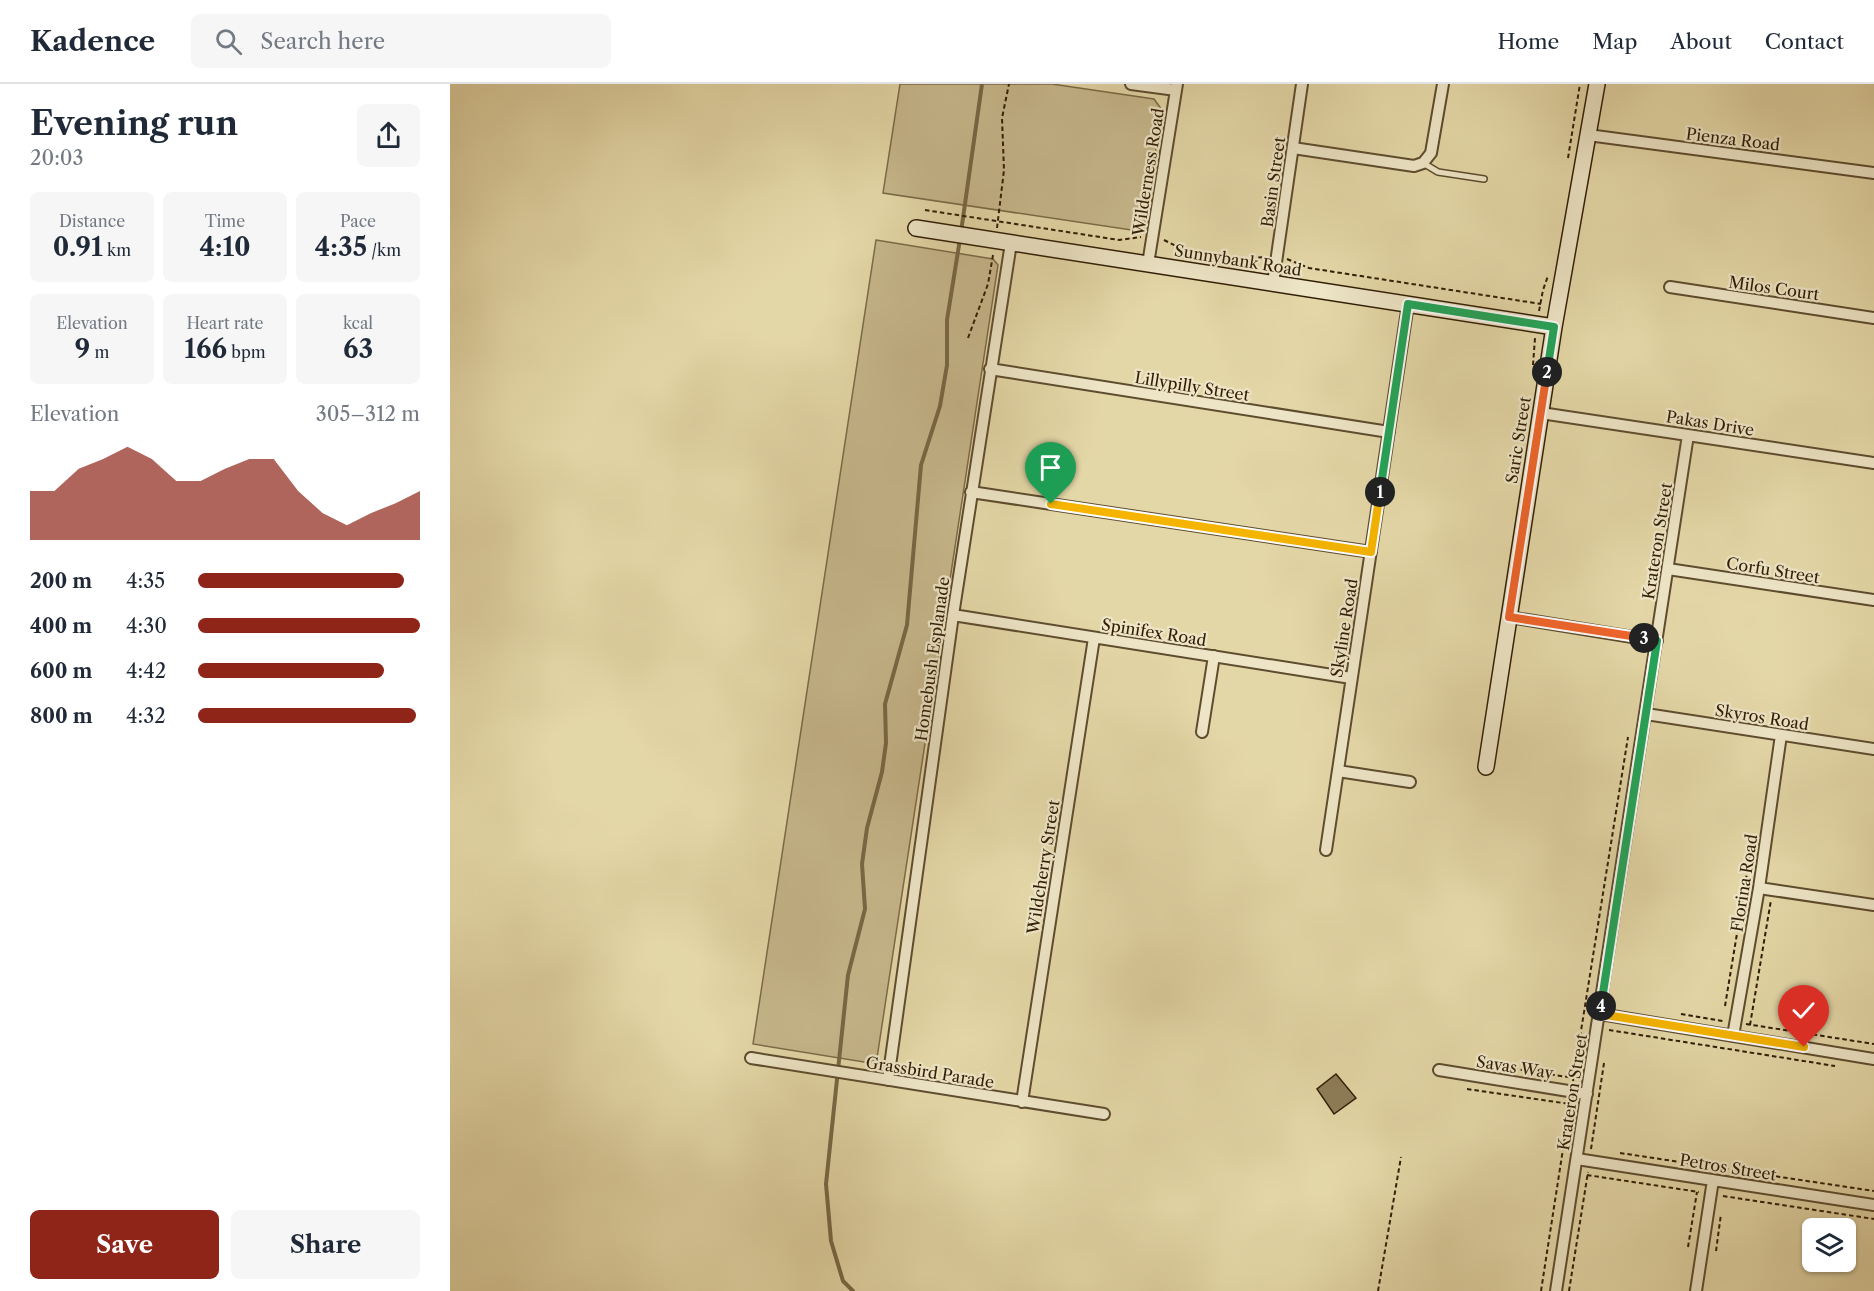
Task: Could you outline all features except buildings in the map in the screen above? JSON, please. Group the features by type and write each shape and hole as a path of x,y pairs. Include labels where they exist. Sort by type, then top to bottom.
{"street":[{"path":"1131,84 1177,87"},
{"name":"Basin Street","path":"1273,284 1302,84"},
{"path":"1293,148 1414,166 1423,163 1431,153 1443,84"},
{"name":"Saric Street","path":"1486,767 1554,327 1597,84"},
{"name":"Wilderness Road","path":"1148,264 1177,87"},
{"name":"Pienza Road","path":"1588,135 1874,172"},
{"name":"Sunnybank Road","path":"916,228 1554,327"},
{"name":"Homebush Esplanade","path":"888,1080 990,369 1003,242"},
{"name":"Milos Court","path":"1670,287 1874,318"},
{"name":"Skyline Road","path":"1326,850 1408,304"},
{"name":"Lillypilly Street","path":"990,369 1389,432"},
{"name":"Pakas Drive","path":"1541,413 1874,463"},
{"name":"Krateron Street","path":"1556,1291 1688,435"},
{"path":"971,492 1371,552"},
{"name":"Corfu Street","path":"1668,569 1874,600"},
{"name":"Spinifex Road","path":"953,615 1351,678"},
{"path":"1509,617 1657,641"},
{"name":"Wildcherry Street","path":"1022,1102 1094,638"},
{"path":"1202,732 1214,656"},
{"name":"Skyros Road","path":"1646,714 1874,749"},
{"name":"Florina Road","path":"1733,1036 1759,888 1781,735"},
{"path":"1338,771 1410,782"},
{"path":"1759,888 1874,905"},
{"path":"1600,1014 1874,1059"},
{"name":"Grassbird Parade","path":"751,1058 1104,1114"},
{"name":"Savas Way","path":"1439,1070 1587,1094"},
{"name":"Petros Street","path":"1577,1159 1874,1205"},
{"path":"1696,1291 1713,1180"}],"lane":[{"path":"1423,163 1438,172 1484,179"}],"path":[{"path":"968,338 1003,242 998,221 1004,170 1002,118 1009,84"},
{"path":"925,210 1119,240 1152,238 1168,241 1186,251 1241,259 1277,257 1309,268 1540,304"},
{"path":"1541,1291 1629,730"},
{"path":"1725,1009 1753,836"},
{"path":"1750,1025 1771,900"},
{"path":"1609,1030 1839,1066"},
{"path":"1484,1064 1601,1082"},
{"path":"1467,1089 1570,1104"},
{"path":"1564,1143 1591,1148"},
{"path":"1615,1152 1874,1191"},
{"path":"1378,1291 1401,1157"},
{"path":"1587,1175 1874,1219"},
{"path":"1688,1247 1696,1192"},
{"path":"1716,1251 1722,1207"}],"shaded area":[{"path":"900,84 1052,84 1154,99 1162,110 1144,227 1138,231 883,193"},
{"path":"876,240 993,259 998,265 877,1058 870,1063 753,1044"}],"waterway":[{"path":"961,232 982,84"},
{"path":"853,1291 843,1281 831,1241 826,1184 848,975 865,909 862,864 867,828 882,772 886,743 885,704 907,625 921,465 940,406 947,365 947,320 960,239"}],"route":[{"path":"1051,504 1371,552 1408,304 1554,327 1509,617 1657,641 1600,1014 1804,1047"}]}
